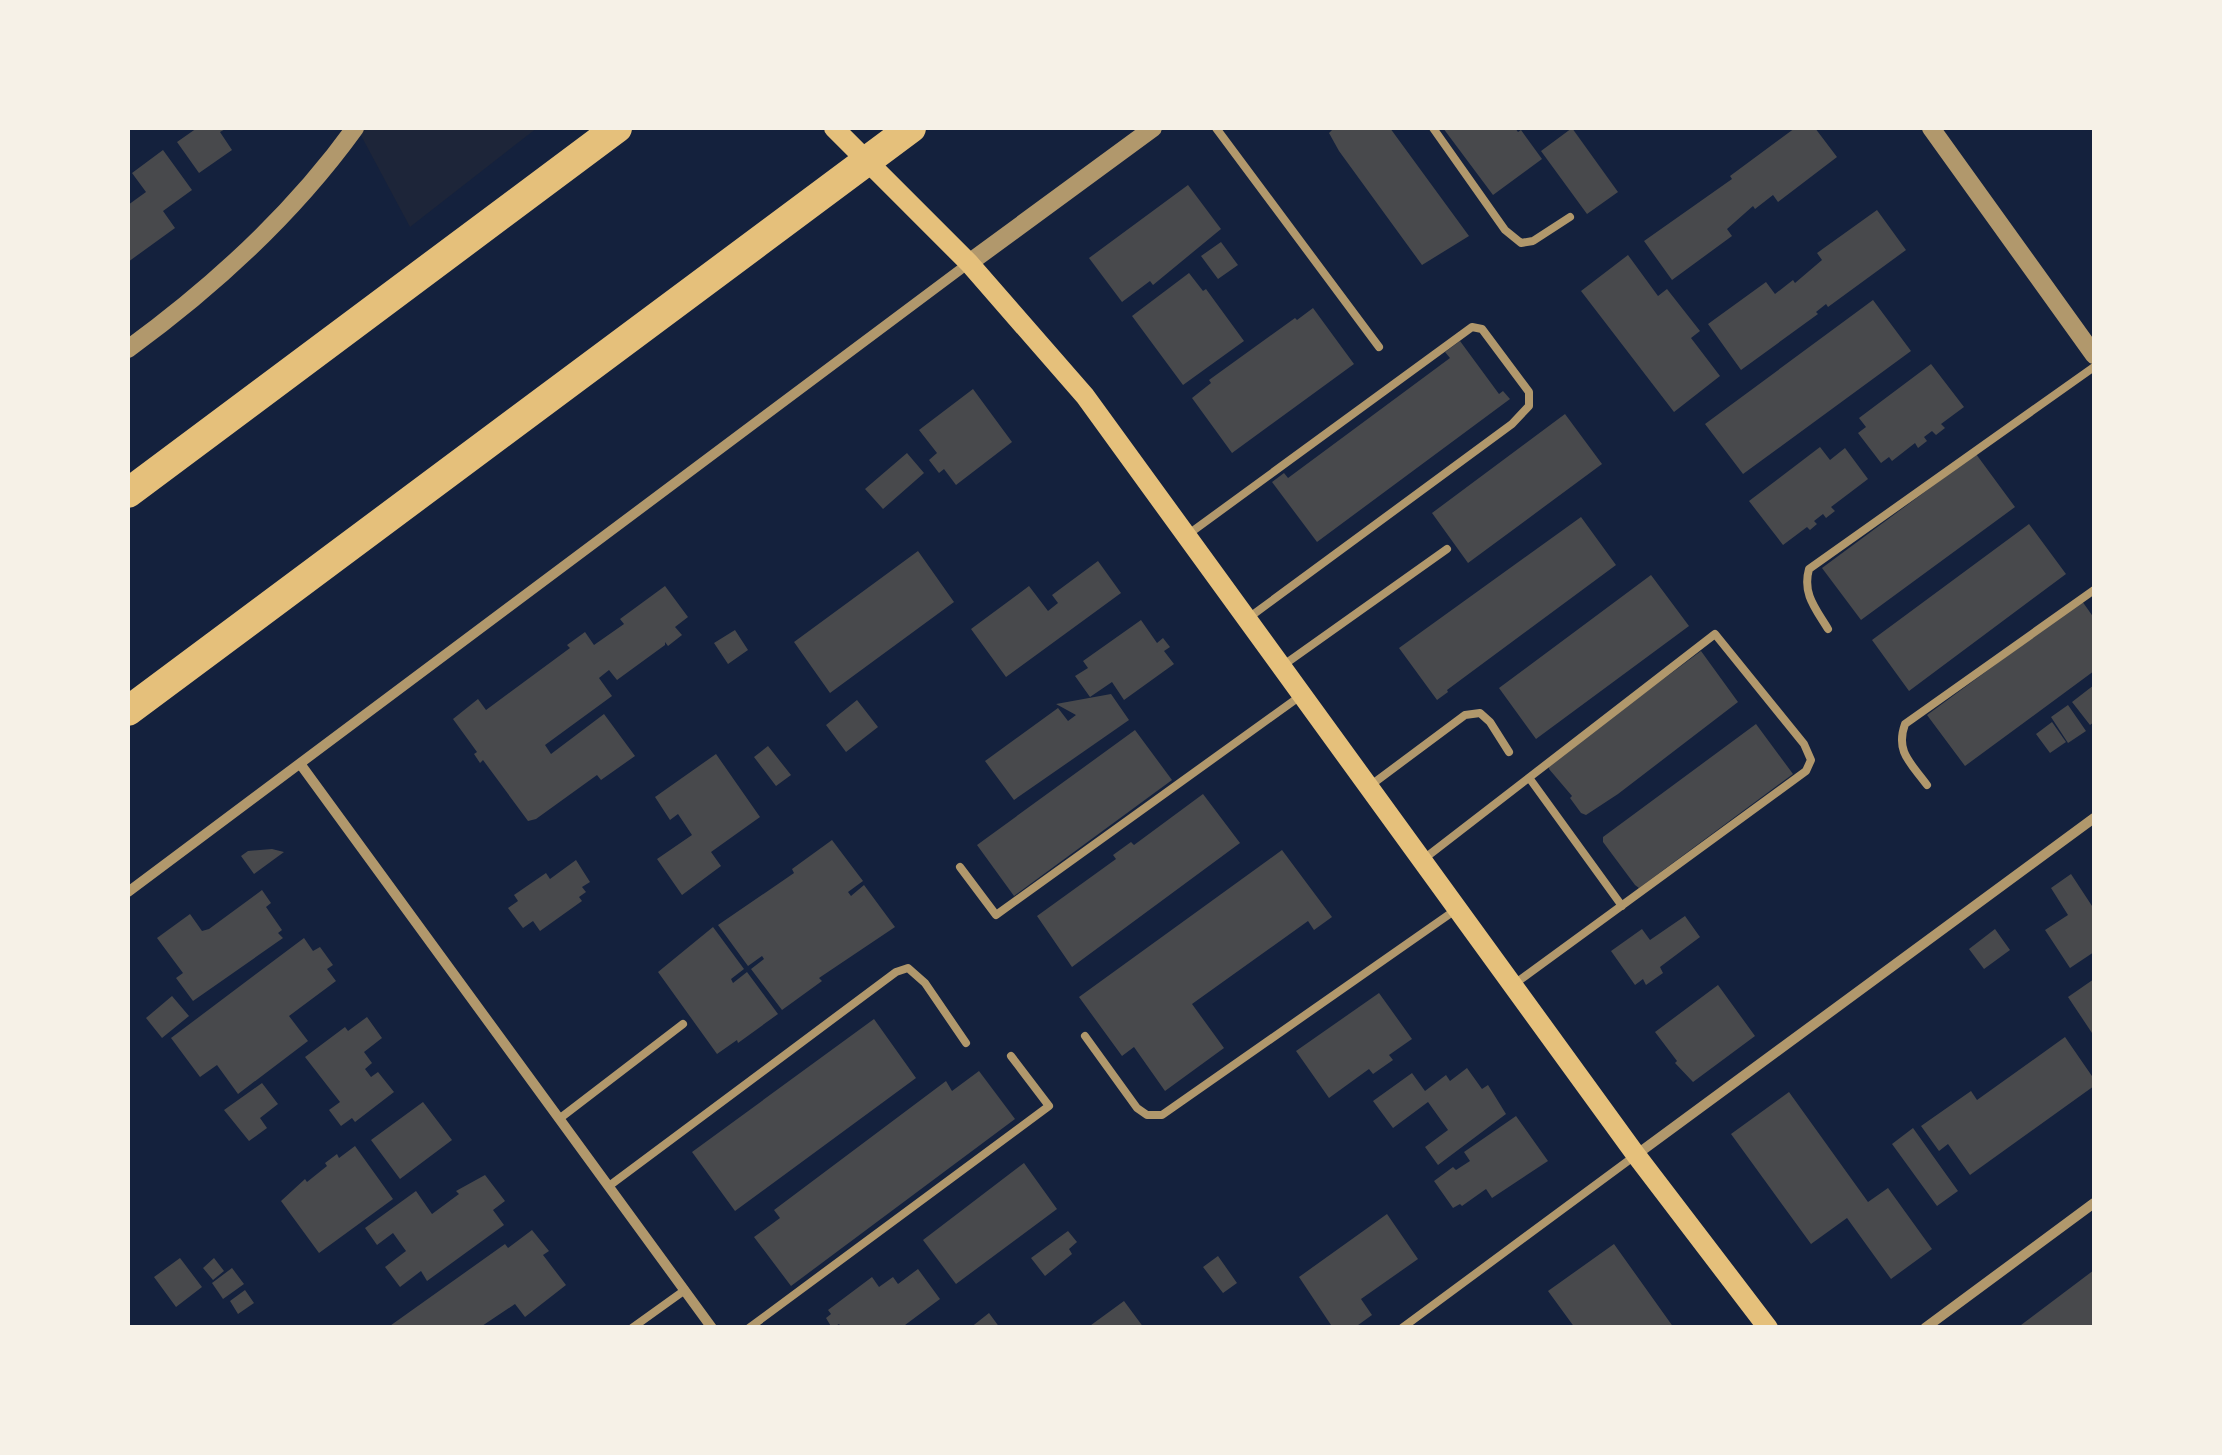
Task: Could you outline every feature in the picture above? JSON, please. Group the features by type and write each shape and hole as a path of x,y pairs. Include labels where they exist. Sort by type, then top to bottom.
{"highway":[{"path":"128,493 616,128"},
{"path":"128,711 911,128"}],"main road":[{"path":"834,128 969,263 1085,396 1636,1155 1768,1328"}],"street":[{"path":"128,349 182,310 264,234 332,160 355,128"},
{"path":"128,892 1153,128"},
{"path":"1941,131 2087,329 2094,356"},
{"path":"301,765 712,1328"},
{"path":"1636,1155 2094,818"},
{"path":"1925,1328 2094,1203"}],"lane":[{"path":"1216,128 1379,347"},
{"path":"1432,128 1505,230 1520,243 1534,241 1570,216"},
{"path":"1186,536 1472,327 1482,329 1529,392 1529,406 1512,424 1247,619"},
{"path":"1828,629 1807,595 1809,569 2094,367"},
{"path":"1281,666 1447,549"},
{"path":"1927,785 1903,753 1899,740 1904,724 2094,590"},
{"path":"1422,860 1715,634 1804,744 1811,760 1806,771 1513,985"},
{"path":"960,867 996,915 1302,694"},
{"path":"1369,787 1465,715 1480,713 1509,752"},
{"path":"1530,779 1622,906"},
{"path":"1085,1036 1137,1108 1146,1116 1162,1114 1457,908"},
{"path":"608,1186 896,972 908,968 925,984 966,1042"},
{"path":"560,1118 683,1024"},
{"path":"750,1328 1049,1106 1010,1056"},
{"path":"1402,1328 1636,1155"},
{"path":"632,1328 684,1290"}],"shaded area":[{"path":"357,128 537,128 410,227"}],"building":[{"path":"197,128 227,128 220,132 232,150 199,173 177,142"},
{"path":"1334,128 1390,128 1469,236 1422,265 1339,151 1329,133"},
{"path":"1443,128 1515,128 1521,130 1542,159 1493,195"},
{"path":"1572,128 1618,192 1587,214 1541,151"},
{"path":"1795,128 1815,128 1837,157 1778,202 1773,195 1755,209 1753,206 1727,229 1732,236 1672,280 1644,241 1732,179 1730,176"},
{"path":"163,150 192,190 163,211 175,228 128,262 128,205 146,192 132,173"},
{"path":"1188,185 1221,229 1153,285 1150,281 1122,302 1089,258"},
{"path":"1877,210 1906,250 1828,307 1826,304 1741,370 1708,324 1766,282 1775,294 1793,280 1795,283 1822,260 1817,253"},
{"path":"1221,242 1238,265 1218,279 1201,256"},
{"path":"1628,255 1658,296 1667,289 1700,331 1691,338 1720,376 1674,412 1581,291"},
{"path":"1189,273 1203,291 1206,289 1244,341 1183,385 1132,316"},
{"path":"1873,300 1911,351 1743,474 1705,424"},
{"path":"1313,308 1354,364 1232,453 1192,398 1211,383 1209,380"},
{"path":"1460,341 1499,394 1503,391 1510,399 1317,542 1272,482 1284,473 1288,478 1450,358 1445,352"},
{"path":"1931,364 1964,407 1941,424 1945,428 1936,435 1932,431 1924,437 1927,441 1918,448 1915,443 1892,461 1889,457 1881,463 1858,433 1866,427 1859,418"},
{"path":"973,389 1012,442 956,485 944,469 939,473 929,460 937,453 919,430"},
{"path":"1565,414 1602,464 1468,563 1432,513"},
{"path":"1820,447 1830,460 1845,448 1868,479 1831,507 1835,511 1826,518 1823,514 1810,530 1807,527 1783,545 1749,501"},
{"path":"907,453 924,473 883,509 865,489"},
{"path":"1976,454 2015,507 1861,620 1822,568"},
{"path":"1581,517 1616,565 1437,700 1399,648"},
{"path":"2029,524 2066,574 1909,691 1872,640"},
{"path":"918,551 954,602 830,693 794,642"},
{"path":"1098,561 1121,593 1006,677 971,629 1029,586 1048,611 1058,603 1052,595"},
{"path":"1651,575 1689,626 1536,739 1499,688"},
{"path":"665,586 688,617 675,627 682,635 668,646 665,642 617,680 609,670 599,678 612,696 545,745 551,754 604,714 635,756 601,780 597,775 528,821 483,760 480,763 474,754 477,752 453,719 478,699 486,710 570,648 567,645 585,632 594,645 624,624 620,619"},
{"path":"2082,601 2094,618 2094,671 1965,766 1927,715"},
{"path":"1141,620 1157,643 1163,638 1170,647 1164,651 1174,664 1124,700 1112,682 1090,697 1075,676 1088,668 1083,661"},
{"path":"735,630 748,650 728,664 714,643"},
{"path":"1701,651 1738,702 1618,794 1586,815 1581,813 1549,764"},
{"path":"2094,685 2094,722 2090,725 2072,702"},
{"path":"1111,694 1129,720 1014,800 985,761 1058,708 1068,721 1076,715 1056,704"},
{"path":"857,700 878,727 846,752 826,725"},
{"path":"2068,705 2086,731 2068,743 2051,717"},
{"path":"2052,722 2066,742 2050,753 2036,734"},
{"path":"1756,724 1793,774 1639,888 1603,837"},
{"path":"1135,730 1172,780 1014,896 977,845"},
{"path":"768,746 791,775 776,786 754,757"},
{"path":"716,754 760,817 711,852 721,866 682,895 657,859 692,835 678,814 670,820 655,797"},
{"path":"1203,794 1240,843 1072,967 1037,916 1116,859 1113,855 1131,842 1134,845"},
{"path":"832,840 863,881 848,892 851,896 864,885 895,927 819,978 822,981 782,1010 751,969 764,959 762,956 748,966 718,925 794,873 792,869"},
{"path":"1282,850 1332,917 1314,930 1308,921 1192,1004 1224,1048 1165,1091 1134,1047 1122,1056 1079,997"},
{"path":"248,851 284,852 254,874 241,856"},
{"path":"576,860 590,882 582,887 586,892 579,897 582,901 540,931 533,921 523,928 508,908 518,901 514,895 546,873 550,879"},
{"path":"2071,874 2094,909 2094,952 2070,968 2045,930 2068,915 2051,888"},
{"path":"262,890 271,903 266,907 283,938 193,1001 176,978 183,973 157,938 190,914 202,931 209,929"},
{"path":"1685,916 1700,937 1660,967 1663,973 1646,985 1643,979 1635,985 1611,951 1642,929 1650,940"},
{"path":"713,927 744,969 731,979 733,983 747,972 778,1014 717,1054 658,972"},
{"path":"1995,929 2010,950 1984,969 1969,949"},
{"path":"304,938 313,951 320,947 333,965 327,969 336,981 289,1016 308,1041 238,1094 217,1065 200,1077 171,1038"},
{"path":"2094,979 2094,1036 2068,997"},
{"path":"1718,985 1755,1036 1693,1082 1655,1032"},
{"path":"1379,993 1412,1039 1389,1055 1393,1060 1373,1074 1369,1069 1329,1098 1296,1051"},
{"path":"172,996 189,1016 162,1038 146,1018"},
{"path":"367,1017 382,1038 364,1052 372,1063 365,1069 371,1077 378,1072 394,1092 355,1122 352,1118 341,1126 329,1110 340,1102 305,1057 345,1027 348,1031"},
{"path":"874,1019 916,1078 735,1211 692,1152"},
{"path":"2065,1037 2094,1079 2094,1086 1970,1175 1948,1144 1939,1151 1921,1126 1971,1091 1977,1100"},
{"path":"1467,1068 1482,1089 1488,1085 1506,1114 1438,1165 1425,1147 1448,1130 1428,1102 1393,1128 1373,1101 1412,1073 1425,1091 1446,1075 1450,1081"},
{"path":"979,1071 1015,1119 791,1286 754,1237 780,1218 774,1210 946,1081 952,1091"},
{"path":"262,1083 278,1104 260,1118 267,1128 249,1141 224,1110"},
{"path":"1789,1092 1868,1202 1888,1188 1932,1249 1891,1279 1847,1218 1811,1244 1731,1134"},
{"path":"423,1102 452,1140 400,1179 371,1140"},
{"path":"1516,1116 1548,1161 1492,1198 1486,1189 1453,1208 1434,1181 1453,1167 1456,1170 1470,1161 1464,1152"},
{"path":"1913,1128 1958,1191 1937,1206 1892,1144"},
{"path":"355,1146 393,1199 319,1253 281,1201 337,1154 339,1158"},
{"path":"1024,1163 1057,1209 956,1284 923,1240"},
{"path":"485,1175 505,1201 493,1210 504,1225 427,1281 421,1271 400,1287 385,1267 406,1251 393,1233 377,1245 365,1228 416,1191 432,1214 459,1194 456,1191"},
{"path":"1387,1214 1418,1259 1361,1299 1372,1315 1354,1328 1333,1328 1299,1277"},
{"path":"532,1230 549,1251 543,1255 566,1285 525,1317 515,1304 479,1328 387,1328 505,1244 508,1248"},
{"path":"1068,1231 1077,1242 1069,1249 1072,1254 1045,1276 1031,1258"},
{"path":"1614,1244 1674,1328 1575,1328 1548,1291"},
{"path":"1218,1256 1237,1283 1223,1293 1203,1267"},
{"path":"180,1258 202,1287 176,1307 154,1277"},
{"path":"214,1258 224,1271 213,1280 203,1268"},
{"path":"232,1268 244,1284 223,1299 212,1283"},
{"path":"918,1269 940,1299 901,1328 842,1328 839,1324 832,1328 826,1318 831,1314 828,1310 872,1277 879,1287 893,1277 898,1284"},
{"path":"2094,1270 2094,1328 2017,1328"},
{"path":"245,1290 254,1303 238,1314 230,1301"},
{"path":"1124,1301 1144,1328 1087,1328"},
{"path":"989,1313 1000,1328 970,1328"}]}
